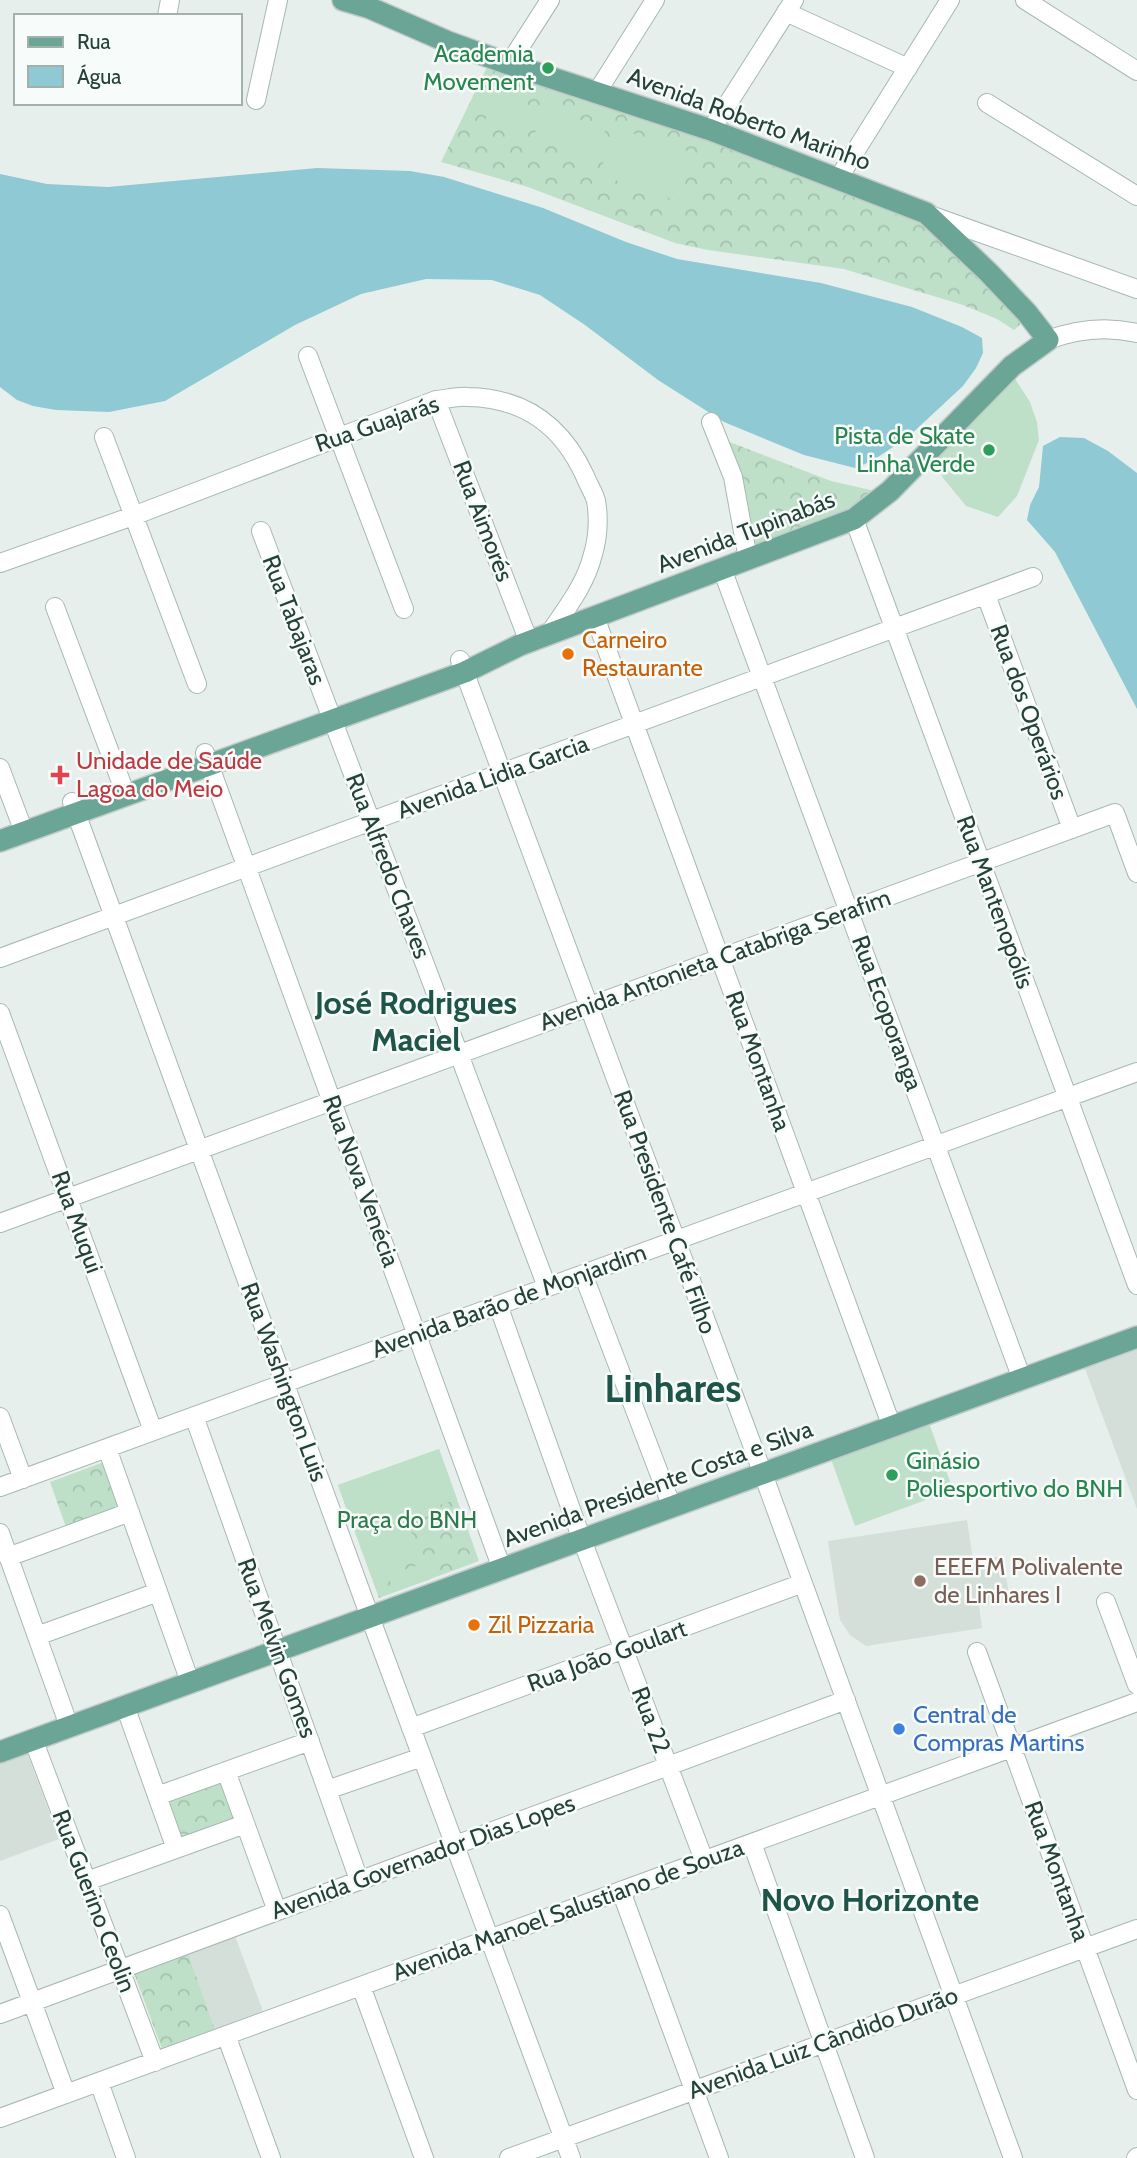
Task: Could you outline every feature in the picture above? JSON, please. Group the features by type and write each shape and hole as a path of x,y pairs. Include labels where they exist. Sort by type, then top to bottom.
{"main road":[{"name":"Avenida Roberto Marinho","path":"343,0 373,4 448,42 712,130 926,213"},
{"path":"926,213 989,273 1048,340"},
{"name":"Avenida Tupinabás","path":"0,841 15,827 463,666 854,519 890,491 1012,366 1048,340"},
{"name":"Avenida Presidente Costa e Silva","path":"0,1752 1137,1337"}],"street":[{"path":"256,100 278,0"},
{"path":"509,64 550,0"},
{"path":"597,92 654,0"},
{"path":"838,179 950,0"},
{"path":"1025,0 1137,71"},
{"path":"712,130 790,6 908,68"},
{"path":"987,103 1137,196"},
{"name":"Avenida Roberto Marinho","path":"926,213 1137,289"},
{"name":"Avenida Tupinabás","path":"1048,340 1064,334 1101,329 1137,332"},
{"path":"307,356 404,610"},
{"name":"Rua Guajarás","path":"0,563 133,516 436,400 468,397 502,401 532,412 558,431 579,463 596,500 597,527 593,555 580,587 533,640"},
{"name":"Rua Aimorés","path":"436,400 533,640"},
{"path":"711,422 733,477 748,559"},
{"path":"103,438 197,684"},
{"name":"Rua Mantenopólis","path":"854,519 1137,1285"},
{"name":"Rua Tabajaras","path":"261,531 330,714"},
{"name":"Rua Guajarás","path":"0,552 24,555"},
{"name":"Rua Ecoporanga","path":"722,569 1021,1379"},
{"name":"Avenida Lidia Garcia","path":"0,958 1033,577"},
{"name":"Rua dos Operários","path":"986,595 1072,829"},
{"path":"55,607 123,790"},
{"name":"Rua Montanha","path":"595,617 892,1426"},
{"name":"Rua Presidente Café Filho","path":"463,666 1013,2158"},
{"name":"Rua Alfredo Chaves","path":"330,714 547,1287"},
{"name":"Rua Nova Venécia","path":"208,759 502,1569"},
{"path":"0,768 15,827"},
{"name":"Rua Washington Luis","path":"74,808 570,2158"},
{"name":"Avenida Antonieta Catabriga Serafim","path":"0,1223 1115,813 1137,873"},
{"name":"Rua Muqui","path":"0,1013 153,1431"},
{"name":"Avenida Barão de Monjardim","path":"0,1487 1137,1072"},
{"path":"583,1274 672,1507"},
{"path":"498,1305 582,1540"},
{"name":"Rua Melvin Gomes","path":"194,1416 359,1881"},
{"path":"0,1417 23,1479"},
{"path":"107,1448 190,1682"},
{"path":"8,1557 130,1512"},
{"path":"0,1534 69,1726"},
{"name":"Rua 22","path":"582,1540 704,1860"},
{"name":"Rua João Goulart","path":"411,1728 803,1583"},
{"path":"37,1636 158,1592"},
{"path":"1106,1602 1137,1685"},
{"name":"Rua Montanha","path":"977,1652 1137,2090"},
{"name":"Avenida Governador Dias Lopes","path":"0,2014 846,1700"},
{"name":"Avenida Manoel Salustiano de Souza","path":"0,2119 1137,1702"},
{"path":"125,1706 176,1849"},
{"name":"Rua Guerino Ceolin","path":"33,1739 155,2062"},
{"path":"157,1796 310,1741"},
{"path":"327,1790 422,1757"},
{"path":"226,1771 277,1911"},
{"path":"87,1881 245,1824"},
{"path":"751,1843 865,2158"},
{"path":"621,1891 719,2158"},
{"path":"0,1915 66,2094"},
{"name":"Avenida Luiz Cândido Durão","path":"509,2158 1137,1928"},
{"path":"361,1986 424,2158"},
{"path":"226,2035 271,2158"},
{"path":"99,2082 127,2158"}],"shaded area":[{"path":"1137,1347 1137,1509 1084,1366"},
{"name":"EEEFM Polivalente de Linhares I","path":"967,1520 973,1560 1003,1556 1010,1601 979,1606 982,1628 866,1646 850,1635 840,1620 828,1541"},
{"path":"27,1752 59,1839 0,1861 0,1763"},
{"path":"235,1936 263,2011 215,2029 188,1953"}],"green space":[{"path":"487,67 724,143 924,224 1019,320 1020,325 1014,330 997,319 963,305 844,269 675,243 528,187 441,162"},
{"path":"495,94 536,108 526,136 485,121"},
{"path":"544,108 606,128 595,159 533,139"},
{"path":"615,128 694,153 679,201 599,175"},
{"name":"Pista de Skate Linha Verde","path":"1014,377 1030,402 1037,422 1039,440 1017,496 998,517 966,506 943,478 935,460"},
{"path":"727,441 831,481 875,491 836,516 754,547 742,480"},
{"name":"Ginásio Poliesportivo do BNH","path":"929,1423 953,1490 855,1526 831,1459"},
{"name":"Praça do BNH","path":"439,1449 479,1561 379,1598 338,1485"},
{"name":"Praça do BNH","path":"439,1449 457,1499 406,1517 420,1558 371,1576 338,1485"},
{"path":"104,1462 120,1508 66,1527 50,1482"},
{"path":"423,1563 428,1580 394,1592 388,1576"},
{"path":"223,1781 237,1820 179,1840 165,1801"},
{"path":"188,1953 215,2029 162,2049 134,1973"}],"water":[{"path":"317,168 410,171 444,177 543,208 626,242 677,259 821,283 912,307 982,338 983,353 963,386 908,437 872,461 855,468 804,455 724,422 658,380 540,295 492,280 426,279 361,294 295,325 165,401 109,412 56,410 17,400 0,387 0,174 47,184 108,187"},
{"path":"1060,437 1084,438 1108,451 1137,473 1137,709 1055,552 1027,520 1030,505 1039,487 1043,446"}],"place":[{"name":"Academia Movement","path":"548,68"},
{"name":"Pista de Skate Linha Verde","path":"989,450"},
{"name":"Carneiro Restaurante","path":"568,654"},
{"name":"Unidade de Saúde Lagoa do Meio","path":"60,775"},
{"name":"Ginásio Poliesportivo do BNH","path":"892,1475"},
{"name":"EEEFM Polivalente de Linhares I","path":"920,1581"},
{"name":"Zil Pizzaria","path":"474,1625"},
{"name":"Central de Compras Martins","path":"899,1729"}],"district":[{"name":"José Rodrigues Maciel","path":"416,1022"},
{"name":"Linhares","path":"673,1389"},
{"name":"Novo Horizonte","path":"870,1900"}]}
